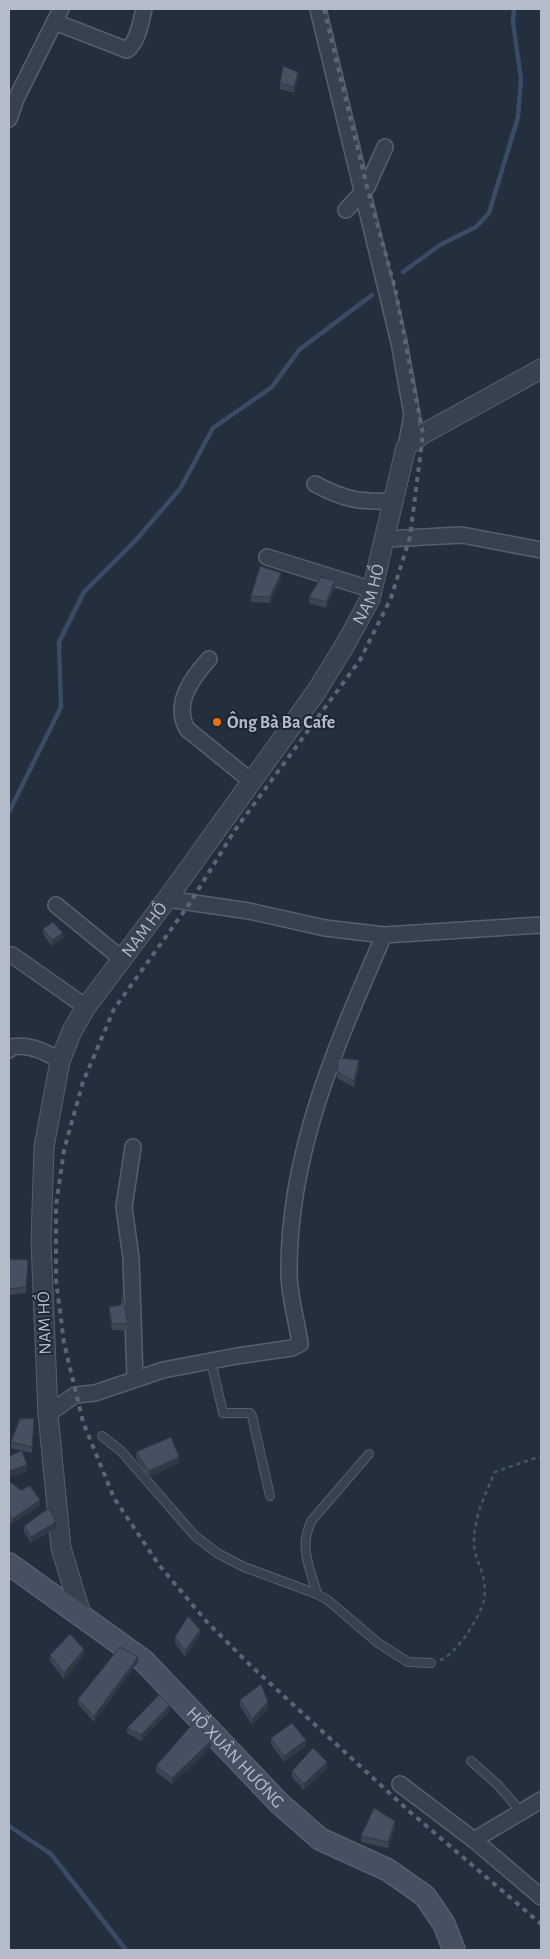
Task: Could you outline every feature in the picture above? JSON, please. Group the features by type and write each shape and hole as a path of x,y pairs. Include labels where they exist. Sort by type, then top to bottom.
{"main road":[{"name":"HỒ XUÂN HƯƠNG","path":"9,1564 144,1661 279,1803 320,1839 388,1870 425,1896 444,1924 454,1950"}],"street":[{"path":"9,119 16,99 58,15 127,50 131,47 137,33 144,9"},
{"path":"318,9 399,342 412,415 406,447"},
{"path":"346,210 367,187 385,147"},
{"path":"406,447 422,434 541,369"},
{"name":"NAM HỒ","path":"81,1614 60,1548 48,1414 41,1241 44,1156 60,1061 72,1031 86,1007 167,899 316,692 345,645 373,590 406,447"},
{"path":"315,484 336,495 354,501 394,501"},
{"path":"386,539 462,535 541,550"},
{"path":"267,557 373,590"},
{"path":"209,659 192,677 184,693 182,719 187,729 252,781"},
{"path":"167,899 249,911 325,928 384,935 541,925"},
{"path":"56,905 122,959"},
{"path":"48,1414 75,1395 95,1393 163,1370 292,1348 300,1344 288,1271 291,1228 302,1157 334,1051 384,935"},
{"path":"12,955 86,1007"},
{"path":"9,1050 11,1047 19,1046 46,1051 60,1061"},
{"path":"133,1147 124,1207 131,1258 135,1379"},
{"path":"400,1784 474,1840 541,1897"},
{"path":"474,1840 541,1800"}],"lane":[{"path":"211,1361 222,1413 250,1414 252,1416 270,1496"},
{"path":"102,1436 121,1451 195,1536 216,1553 244,1567 317,1594 329,1601 378,1642 408,1662 431,1663"},
{"path":"317,1594 306,1557 304,1541 306,1532 312,1520 369,1454"},
{"path":"471,1761 498,1785 521,1812"}],"path":[{"path":"431,1663 448,1657 473,1623 485,1599 484,1580 474,1546 477,1513 494,1472 541,1456"}],"building":[{"path":"283,66 298,72 294,87 280,83"},
{"path":"260,566 281,573 270,597 251,596"},
{"path":"321,577 335,581 326,602 309,597"},
{"path":"53,922 63,933 52,940 43,929"},
{"path":"338,1058 359,1060 354,1081 337,1072"},
{"path":"9,1259 28,1260 26,1287 9,1289"},
{"path":"122,1295 128,1324 112,1324 109,1307 121,1305"},
{"path":"34,1418 32,1447 11,1442 20,1419"},
{"path":"171,1437 179,1457 149,1471 136,1452"},
{"path":"22,1451 27,1465 9,1471 9,1456"},
{"path":"10,1482 21,1490 30,1486 40,1500 12,1519 9,1514"},
{"path":"49,1508 56,1522 31,1537 24,1526"},
{"path":"188,1616 200,1630 185,1651 175,1637"},
{"path":"70,1634 84,1649 64,1673 50,1655"},
{"path":"120,1647 138,1657 94,1716 78,1699"},
{"path":"261,1684 268,1702 252,1719 240,1700"},
{"path":"159,1695 170,1705 141,1735 127,1728"},
{"path":"195,1721 211,1741 172,1778 156,1766"},
{"path":"292,1723 306,1740 284,1756 271,1738"},
{"path":"313,1748 327,1762 304,1784 292,1771"},
{"path":"374,1808 395,1821 388,1842 361,1836"}],"waterway":[{"path":"403,272 440,245 476,227 489,213 518,117 521,79 513,22 514,9"},
{"path":"9,812 61,707 59,642 84,592 135,541 180,489 213,428 272,387 299,350 372,295"},
{"path":"9,1826 51,1854 126,1950"}],"railway":[{"path":"324,9 367,187 395,288 423,434 410,537 391,598 360,660 235,830 190,903 114,1009 83,1082 64,1150 56,1206 56,1280 64,1343 83,1422 114,1498 159,1565 207,1622 249,1664 410,1812 541,1924"}],"place":[{"name":"Ông Bà Ba Cafe","path":"217,722"}]}
